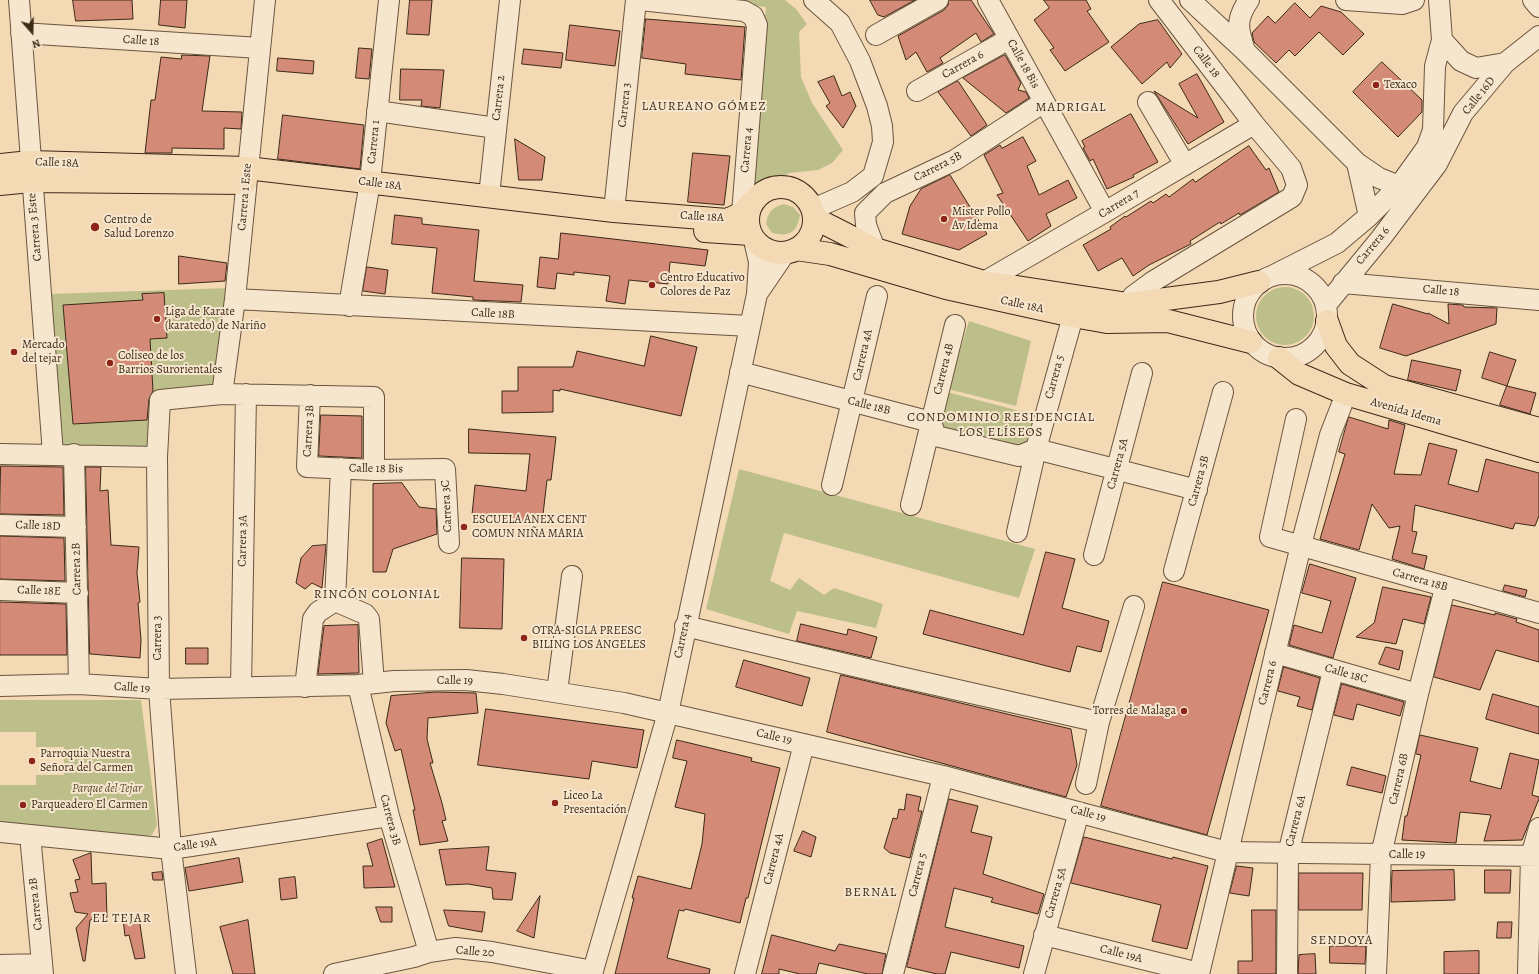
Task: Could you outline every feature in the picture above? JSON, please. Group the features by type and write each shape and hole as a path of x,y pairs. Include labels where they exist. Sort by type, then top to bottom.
{"main road":[{"name":"Calle 18A","path":"0,165 31,172 247,176 752,237"},
{"name":"Calle 18A","path":"0,184 31,172"},
{"path":"784,187 796,190 806,198 814,214 812,231 806,242 791,251 774,252 763,248 752,237 747,208 761,193 772,188 784,187"},
{"name":"Calle 18A","path":"368,190 488,196 614,211 727,220 747,208"},
{"name":"Calle 18A","path":"814,214 875,249 984,282 1128,304 1219,292 1266,278"},
{"name":"Calle 18A","path":"791,251 830,254 946,288 1073,316 1107,322 1168,321 1251,342"},
{"name":"Avenida Idema","path":"1327,313 1336,346 1350,364 1384,386 1539,429"},
{"name":"Avenida Idema","path":"1279,358 1299,374 1346,394 1539,451"}],"street":[{"name":"Carrera 3 Este","path":"19,0 53,454"},
{"name":"Carrera 1 Este","path":"222,394 236,299 265,0"},
{"name":"Carrera 1","path":"349,306 368,190 378,111 389,0"},
{"name":"Carrera 2","path":"488,196 510,0"},
{"name":"Carrera 3","path":"614,211 636,0"},
{"name":"Carrera 4","path":"640,0 744,11 754,16 757,25 747,208"},
{"path":"814,0 840,23 860,60 877,106 882,126 883,142 873,176 852,192 814,214"},
{"path":"876,35 938,0"},
{"name":"Calle 18 Bis","path":"988,0 1106,212"},
{"name":"Calle 18","path":"1128,304 1133,296 1152,282 1292,197 1297,185 1291,168 1254,124 1159,0"},
{"path":"1190,0 1245,51 1357,163 1379,178 1399,186 1420,188"},
{"path":"1245,51 1239,31 1240,12 1249,0"},
{"path":"1346,0 1402,4 1414,0"},
{"path":"1266,278 1290,274 1306,279 1319,290 1327,313 1322,337 1311,349 1296,357 1279,358 1264,353 1251,342 1244,327 1242,310 1248,294 1266,278 1337,243 1369,216 1399,186 1427,147 1433,130 1435,66 1442,40 1439,0"},
{"path":"1533,0 1539,7"},
{"name":"Calle 18","path":"21,33 260,48"},
{"name":"Calle 16D","path":"1420,188 1437,164 1463,113 1505,63 1539,36"},
{"name":"Carrera 6","path":"917,91 1009,39"},
{"path":"1442,40 1461,61 1476,68 1505,63"},
{"name":"Carrera 5B","path":"875,249 866,225 865,214 885,193 955,160 1044,102"},
{"path":"1148,102 1185,165"},
{"path":"378,111 496,128"},
{"name":"Carrera 7","path":"984,282 1106,212 1254,124"},
{"path":"1357,163 1369,216"},
{"name":"Carrera 6","path":"1327,313 1343,283 1420,188"},
{"name":"Carrera 4","path":"593,973 668,713 685,626 757,294 759,262 752,237"},
{"name":"Carrera 4","path":"757,294 791,251"},
{"name":"Calle 18","path":"1343,283 1539,300"},
{"name":"Carrera 4A","path":"832,485 877,296"},
{"name":"Calle 18B","path":"236,299 750,326"},
{"name":"Carrera 5","path":"1017,532 1036,449 1073,316"},
{"name":"Carrera 4B","path":"911,505 955,325"},
{"name":"Calle 18B","path":"740,372 932,422"},
{"name":"Carrera 5A","path":"1094,556 1142,373"},
{"name":"Carrera 5B","path":"1174,571 1223,392"},
{"path":"0,454 74,454 157,457 160,400 222,394 374,397 374,470"},
{"name":"Carrera 3A","path":"240,687 246,394"},
{"name":"Carrera 6","path":"1199,974 1301,545 1330,435 1346,394"},
{"name":"Carrera 3B","path":"307,467 310,395"},
{"name":"Carrera 18B","path":"1296,419 1270,537 1446,588 1539,613"},
{"path":"932,422 936,436 1019,456 1036,449 1197,490"},
{"name":"Carrera 2B","path":"74,454 79,684"},
{"name":"Carrera 3","path":"157,457 158,689 171,849 186,974"},
{"name":"Calle 18 Bis","path":"307,467 374,470 445,469"},
{"path":"335,601 341,468"},
{"name":"Carrera 3C","path":"445,469 449,543"},
{"name":"Calle 18D","path":"0,525 76,527"},
{"path":"557,692 572,576"},
{"name":"Carrera 6B","path":"1376,974 1381,855 1418,694 1446,588"},
{"name":"Calle 18E","path":"0,590 78,593"},
{"path":"335,601 366,614 369,618 366,684"},
{"path":"305,687 313,620 318,612 335,601"},
{"path":"1086,784 1099,722 1134,606"},
{"path":"685,626 911,680 1099,722"},
{"name":"Calle 18C","path":"1275,653 1333,671 1418,694"},
{"name":"Carrera 6A","path":"1287,974 1288,854 1333,671"},
{"name":"Calle 19","path":"0,686 79,684 158,689 305,687 466,680 557,692 668,713 942,776 1227,852 1288,854 1535,856"},
{"name":"Carrera 3B","path":"366,684 389,816 429,952"},
{"name":"Carrera 4A","path":"745,974 804,744"},
{"name":"Carrera 5","path":"893,974 942,776"},
{"name":"Carrera 5A","path":"1034,974 1079,812"},
{"name":"Calle 19A","path":"0,832 171,849 389,816"},
{"path":"1528,974 1535,856 1539,828"},
{"name":"Carrera 2B","path":"30,835 43,969"},
{"name":"Calle 19A","path":"1044,935 1199,974"},
{"name":"Calle 20","path":"334,974 414,957 429,952 456,948 476,950 593,973"},
{"path":"0,965 43,969"}],"green space":[{"path":"702,0 785,0 796,9 807,24 799,32 801,77 812,103 843,150 832,163 818,170 789,173 757,190 747,189 766,7"},
{"path":"784,204 793,207 800,215 797,226 788,234 772,233 766,224 768,216 774,208"},
{"path":"1285,287 1301,292 1309,300 1314,316 1309,332 1301,340 1285,345 1269,340 1261,332 1256,316 1261,300 1269,292"},
{"path":"232,288 217,391 157,399 157,446 59,448 48,294"},
{"path":"969,321 1031,341 1016,406 948,389"},
{"path":"947,392 1035,415 1026,453 934,429"},
{"path":"739,469 1035,549 1019,598 784,533 770,581 790,590 799,578 824,595 834,588 883,604 876,628 797,611 789,634 706,609"},
{"name":"Parque del Tejar","path":"0,700 141,700 157,825 152,835 141,838 0,826 0,785 36,785 36,775 64,775 64,747 36,747 36,732 0,732"}],"building":[{"path":"73,0 132,0 133,19 76,21"},
{"path":"161,0 187,0 185,28 159,25"},
{"path":"410,0 432,0 429,35 407,34"},
{"path":"870,0 915,0 884,17 878,15"},
{"path":"949,0 971,0 994,34 981,42 976,33 940,58 943,63 927,72 916,52 906,60 898,36 944,10 948,5"},
{"path":"1044,0 1086,0 1091,9 1087,11 1109,42 1065,71 1050,50 1054,48 1034,20 1049,8"},
{"path":"1295,3 1310,18 1321,6 1341,12 1364,34 1343,55 1319,32 1295,56 1289,50 1276,63 1254,42 1252,33 1268,16 1275,23"},
{"path":"646,19 745,27 741,80 685,74 686,64 642,58"},
{"path":"1158,20 1182,54 1170,68 1167,62 1142,84 1111,47 1139,24"},
{"path":"570,25 620,31 615,66 566,60"},
{"path":"359,48 372,49 369,79 356,78"},
{"path":"524,49 563,53 561,68 522,64"},
{"path":"182,55 210,56 202,111 242,112 241,129 224,128 224,149 172,148 172,153 145,153 151,100 155,100 161,57 181,59"},
{"path":"1005,55 1021,83 1018,90 1026,92 1029,98 1006,113 963,78"},
{"path":"278,58 314,61 313,74 277,71"},
{"path":"1382,62 1422,100 1422,112 1398,137 1353,92"},
{"path":"401,69 444,70 440,108 421,106 422,100 400,100"},
{"path":"1197,74 1224,122 1188,144 1154,91 1198,118 1179,84"},
{"path":"834,76 842,96 850,92 856,106 843,128 826,106 830,103 818,82"},
{"path":"958,81 987,125 971,136 938,92"},
{"path":"1131,114 1158,162 1133,175 1134,177 1107,189 1093,159 1090,161 1083,148 1085,147 1082,141"},
{"path":"283,115 364,125 360,169 278,159"},
{"path":"1023,137 1036,161 1027,166 1039,195 1068,180 1077,198 1046,214 1051,226 1028,241 997,195 1003,193 984,155 1000,145 1002,148"},
{"path":"515,139 545,157 542,180 519,180"},
{"path":"1249,146 1266,170 1269,168 1279,192 1240,215 1239,213 1221,224 1220,222 1190,241 1191,244 1149,265 1133,276 1122,258 1098,271 1083,245 1111,229 1110,227 1125,216 1126,217 1151,201 1153,203 1166,194 1169,197 1193,179 1195,182"},
{"path":"693,153 730,156 724,205 688,202"},
{"path":"950,175 987,234 959,250 902,234 910,206 921,189"},
{"path":"395,215 422,218 422,224 479,230 474,281 523,285 521,302 473,300 473,297 432,293 437,248 392,244"},
{"path":"561,233 708,250 705,266 670,262 668,284 629,280 625,304 606,301 610,276 574,272 574,275 557,273 555,289 537,287 540,257 558,259"},
{"path":"179,256 227,263 225,281 179,284"},
{"path":"367,267 388,270 385,294 363,291"},
{"name":"Coliseo de los Barrios Surorientales","path":"164,293 167,338 150,339 153,391 149,399 147,420 73,424 63,305 143,300 142,294"},
{"path":"1393,304 1428,313 1449,324 1448,304 1463,305 1464,307 1497,308 1496,324 1406,356 1380,348"},
{"path":"651,336 697,347 681,416 560,389 560,391 553,390 553,412 502,413 502,391 518,391 518,367 573,367 577,351 644,366"},
{"path":"1490,352 1516,360 1507,386 1482,378"},
{"path":"1412,360 1461,370 1456,391 1408,380"},
{"path":"1507,386 1536,393 1530,414 1500,405"},
{"path":"321,415 362,416 362,458 319,456"},
{"path":"1349,417 1388,429 1389,420 1405,425 1394,474 1421,475 1429,443 1457,450 1448,484 1478,492 1486,459 1539,473 1539,516 1535,526 1515,523 1513,529 1415,505 1412,531 1417,532 1412,553 1427,556 1424,569 1392,559 1400,526 1389,528 1372,504 1359,550 1320,539 1345,454 1339,452"},
{"path":"469,429 556,437 551,480 547,480 542,523 472,515 475,485 526,491 530,454 469,453"},
{"path":"1,466 63,467 64,515 0,514"},
{"path":"86,467 101,467 100,491 108,490 111,545 139,547 137,573 140,602 138,603 141,640 140,658 90,654"},
{"path":"402,483 419,507 436,509 437,534 393,549 386,572 373,572 373,484"},
{"path":"0,536 64,538 65,581 0,579"},
{"path":"326,545 322,588 312,583 305,589 296,583 301,558 312,546"},
{"path":"1046,552 1075,559 1062,608 1109,621 1101,652 1077,646 1070,672 923,634 930,610 1023,635"},
{"path":"462,558 504,559 502,629 460,628"},
{"path":"1310,564 1356,578 1333,658 1289,645 1294,625 1322,633 1331,601 1302,593"},
{"name":"Torres de Malaga","path":"1163,582 1269,610 1207,835 1101,806"},
{"path":"1505,585 1527,590 1525,597 1503,591"},
{"path":"1383,587 1431,597 1424,624 1403,619 1396,644 1356,637 1374,623"},
{"path":"0,602 66,604 67,655 0,655"},
{"path":"1452,605 1495,615 1495,613 1517,619 1516,622 1539,630 1539,662 1496,650 1480,690 1434,677"},
{"path":"801,624 847,635 848,629 877,637 871,658 797,641"},
{"path":"358,625 359,673 318,674 324,626"},
{"path":"1386,647 1403,651 1399,670 1379,664"},
{"path":"186,648 208,648 208,664 186,664"},
{"path":"744,660 810,678 802,706 736,687"},
{"path":"1284,667 1320,678 1312,710 1297,706 1300,697 1278,691"},
{"path":"841,675 1071,729 1077,765 1066,797 827,732"},
{"path":"1342,684 1404,702 1400,716 1357,704 1353,720 1334,715"},
{"path":"436,692 476,693 478,713 428,718 427,739 433,763 430,763 446,820 442,821 448,841 420,845 413,810 415,810 401,749 395,751 386,723 391,696"},
{"path":"1493,694 1539,707 1539,734 1486,719"},
{"path":"486,709 644,730 637,768 592,761 589,779 478,765"},
{"path":"1420,735 1478,748 1470,781 1501,789 1510,753 1539,760 1532,795 1539,797 1539,799 1522,840 1484,841 1491,815 1460,812 1456,843 1402,840 1405,816 1407,816 1421,755 1416,754"},
{"path":"677,740 752,758 751,761 780,768 748,898 746,898 740,923 685,909 684,911 679,910 667,958 710,969 709,974 615,974 638,876 691,889 702,844 705,814 675,807 687,761 673,758"},
{"path":"1352,767 1386,776 1382,793 1347,785"},
{"path":"907,794 921,797 918,811 922,811 910,858 890,853 884,848 893,818 897,819 899,809 904,810"},
{"path":"949,799 978,806 971,832 992,837 983,874 1044,894 1038,914 991,902 993,898 954,888 945,927 1024,946 1019,968 951,952 945,974 937,974 907,967"},
{"path":"803,831 816,837 811,857 794,851"},
{"path":"1084,837 1172,859 1173,857 1208,866 1187,949 1152,941 1161,905 1071,883"},
{"path":"382,839 395,887 364,888 363,866 373,866 367,844"},
{"path":"489,847 486,870 516,873 512,900 493,899 492,888 468,884 446,885 439,850"},
{"path":"91,853 92,884 106,883 107,918 90,920 85,961 83,961 76,928 88,914 75,912 70,893 78,892 75,880 80,879 73,860"},
{"path":"239,858 243,882 189,891 185,868"},
{"path":"1237,866 1253,868 1249,896 1230,893"},
{"path":"1454,870 1455,900 1391,902 1392,871"},
{"path":"1485,870 1511,870 1510,893 1485,893"},
{"path":"162,872 163,880 153,880 152,873"},
{"path":"1299,873 1363,873 1362,910 1299,910"},
{"path":"295,877 297,898 281,900 279,879"},
{"path":"540,896 534,938 517,931"},
{"path":"376,907 392,907 392,922 381,922"},
{"path":"444,910 485,912 482,932 449,926"},
{"path":"1252,910 1276,910 1276,974 1238,974 1238,961 1252,961"},
{"path":"139,918 145,958 135,959 129,935 125,936 123,919"},
{"path":"248,920 255,974 233,974 220,927"},
{"path":"1498,922 1512,922 1511,938 1497,938"},
{"path":"772,935 835,951 839,944 886,954 882,974 868,974 819,963 816,974 800,974 779,969 779,974 762,974"},
{"path":"1330,946 1366,946 1365,964 1330,963"},
{"path":"1479,951 1479,974 1444,974 1444,952"},
{"path":"1315,954 1316,974 1298,974 1299,955"}],"place":[{"name":"Texaco","path":"1376,85"},
{"name":"Mister Pollo Av Idema","path":"944,219"},
{"name":"Centro de Salud Lorenzo","path":"95,227"},
{"name":"Centro Educativo Colores de Paz","path":"652,285"},
{"name":"Liga de Karate (karatedo) de Nariño","path":"157,319"},
{"name":"Mercado del tejar","path":"14,352"},
{"name":"Coliseo de los Barrios Surorientales","path":"110,363"},
{"name":"ESCUELA ANEX CENT COMUN NIÑA MARIA","path":"464,527"},
{"name":"OTRA-SIGLA PREESC BILING LOS ANGELES","path":"524,638"},
{"name":"Torres de Malaga","path":"1184,711"},
{"name":"Parroquia Nuestra Señora del Carmen","path":"32,761"},
{"name":"Liceo La Presentación","path":"555,803"},
{"name":"Parqueadero El Carmen","path":"23,805"}],"district":[{"name":"LAUREANO GÓMEZ","path":"704,107"},
{"name":"MADRIGAL","path":"1071,108"},
{"name":"CONDOMINIO RESIDENCIAL LOS ELÍSEOS","path":"1001,426"},
{"name":"RINCÓN COLONIAL","path":"377,595"},
{"name":"BERNAL","path":"871,893"},
{"name":"EL TEJAR","path":"122,919"},
{"name":"SENDOYA","path":"1342,941"}]}
